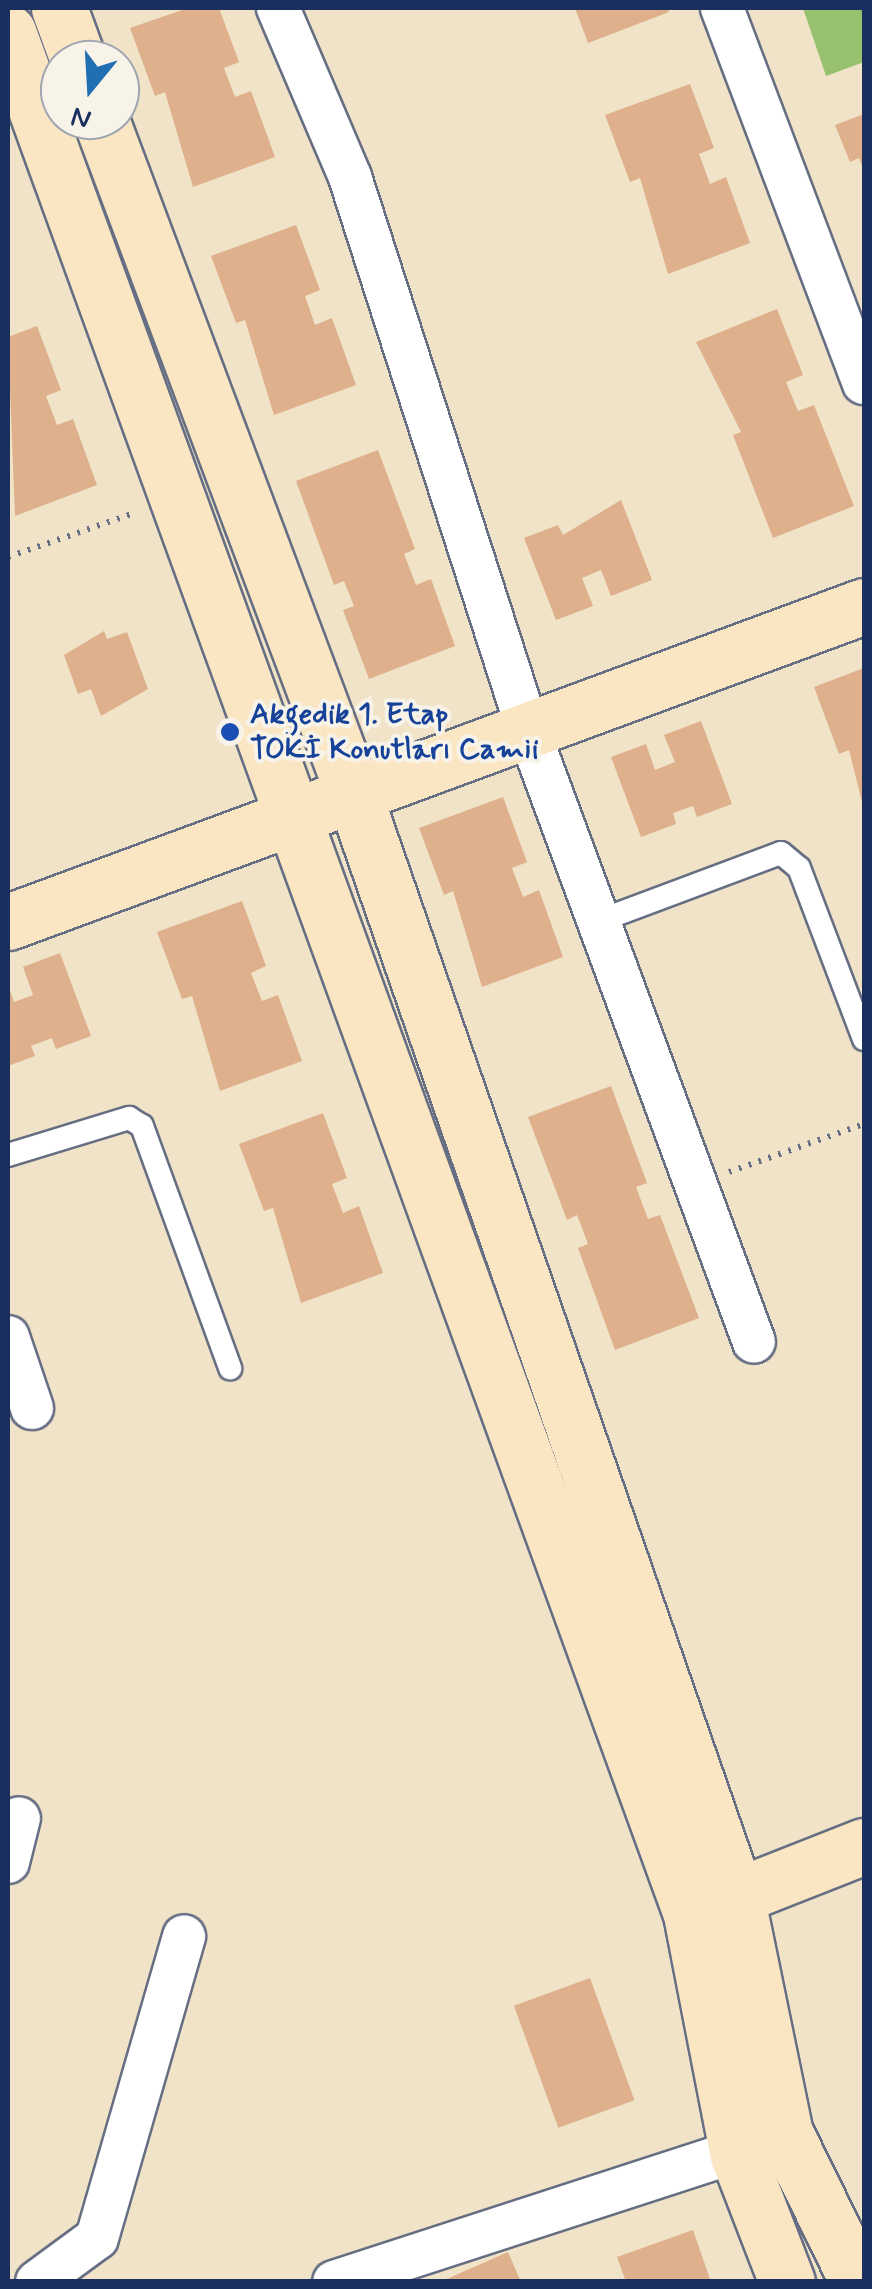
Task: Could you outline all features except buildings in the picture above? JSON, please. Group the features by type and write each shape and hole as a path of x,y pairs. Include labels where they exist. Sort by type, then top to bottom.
{"street":[{"path":"70,40 56,8 8,28 170,500 713,1905"},
{"path":"278,8 350,177 528,730 754,1342"},
{"path":"722,8 741,27 864,383"},
{"path":"109,140 354,794 713,1905 786,2282"},
{"path":"8,922 864,606"},
{"path":"8,1337 32,1408"},
{"path":"8,1862 18,1818"},
{"path":"713,1905 864,1846"},
{"path":"37,2282 97,2238 184,1936"},
{"path":"334,2282 762,2144"},
{"path":"762,2144 858,2282"}],"lane":[{"path":"599,922 781,853 800,868 864,1039"},
{"path":"8,1155 129,1118 142,1126 230,1368"}],"path":[{"path":"8,557 170,500"},
{"path":"695,1184 864,1124"}],"green space":[{"path":"803,8 864,8 864,62 826,76"}],"place":[{"name":"Akgedik 1. Etap TOKİ Konutları Camii","path":"230,732"}]}
